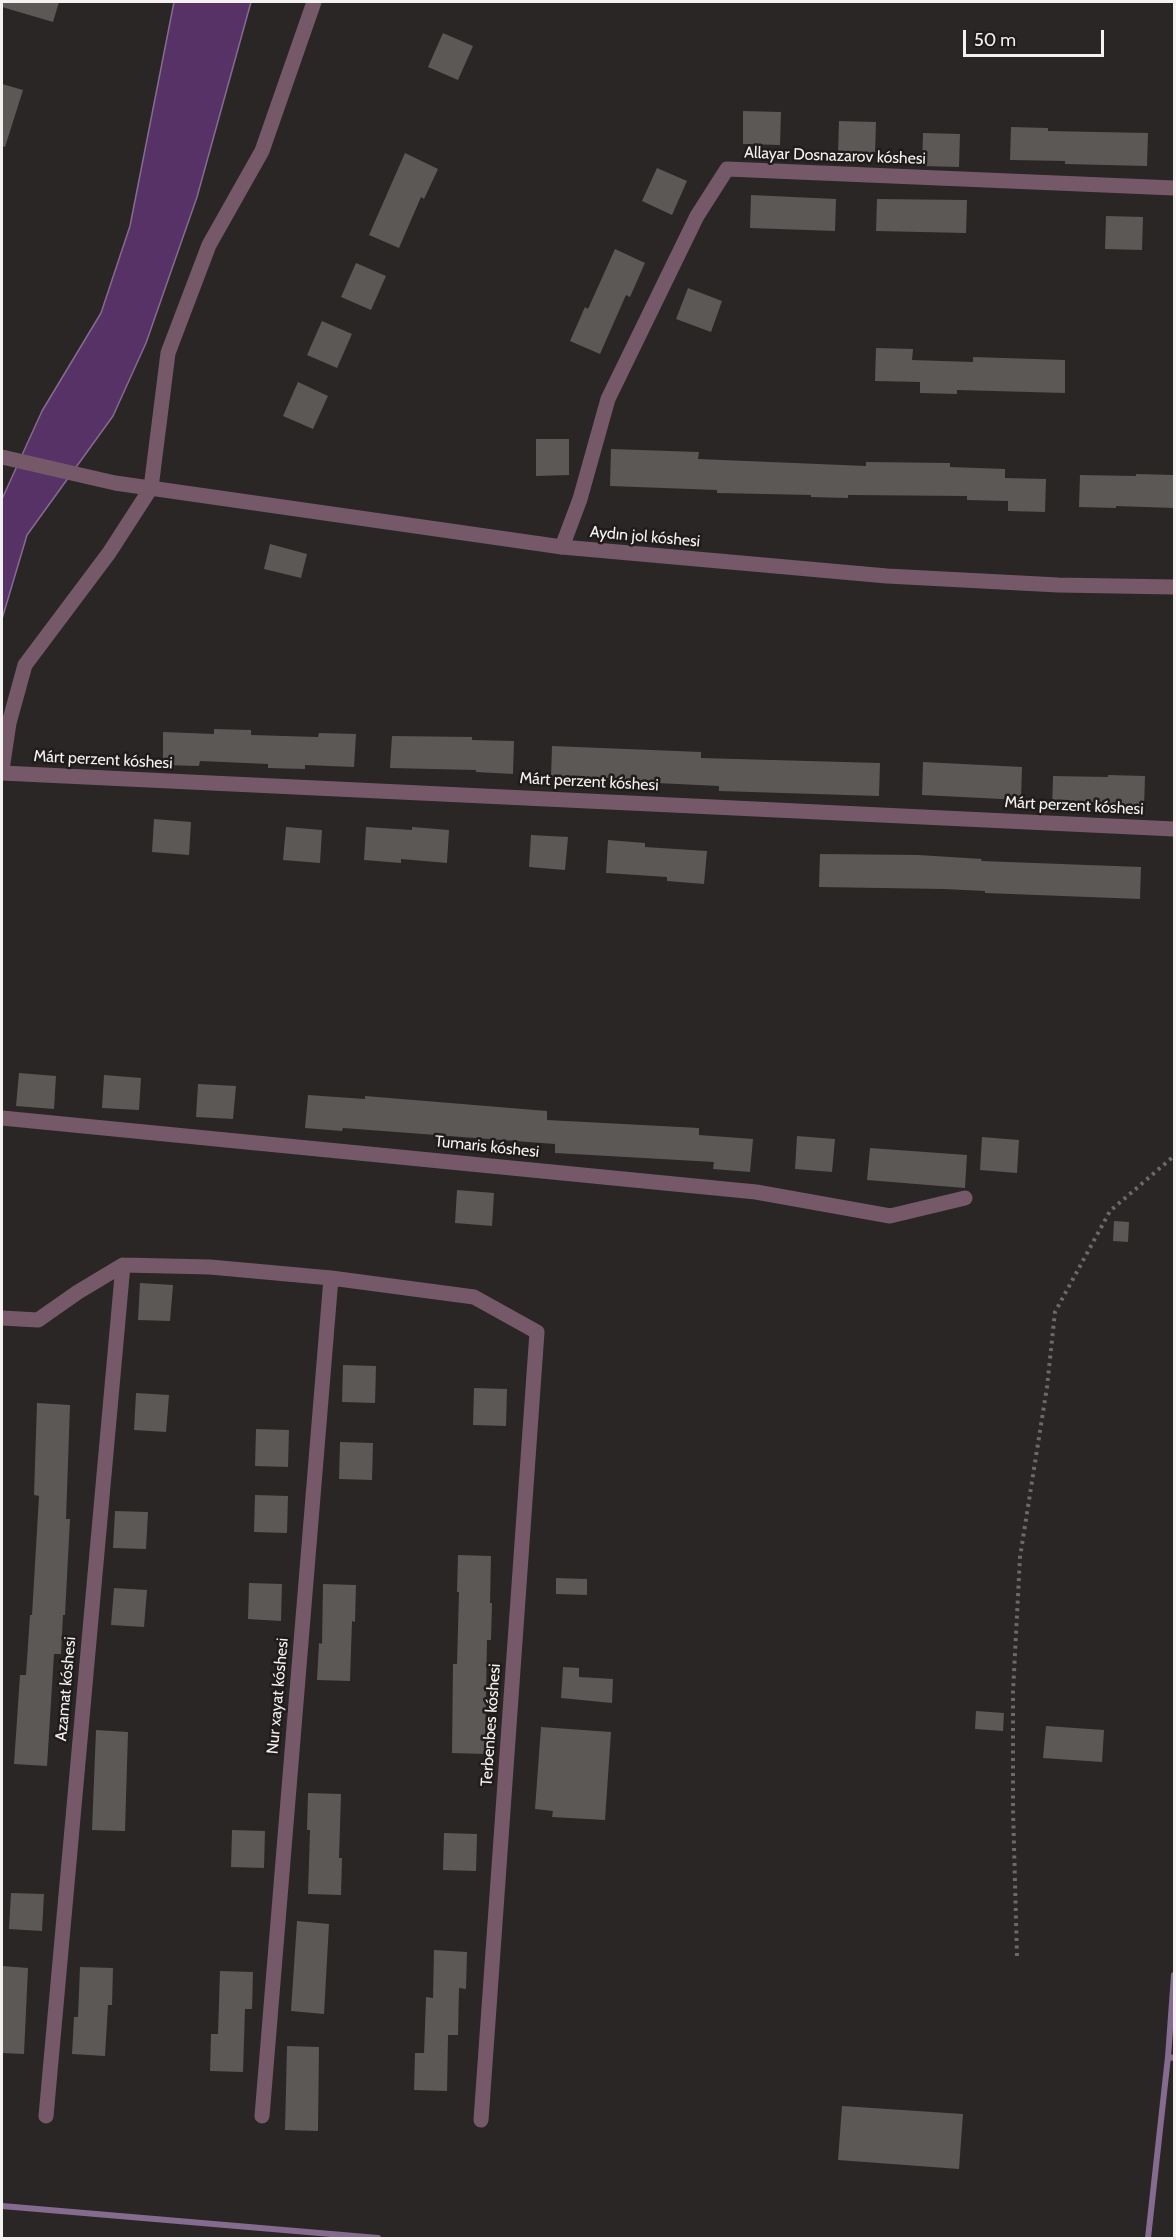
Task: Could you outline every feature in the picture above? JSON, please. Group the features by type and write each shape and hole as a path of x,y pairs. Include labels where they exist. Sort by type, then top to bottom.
{"street":[{"path":"2,771 9,723 25,665 109,553 151,488 168,353 209,245 262,151 314,2"},
{"name":"Allayar Dosnazarov kóshesi","path":"562,547 580,499 608,399 697,216 727,169 1174,188"},
{"name":"Aydın jol kóshesi","path":"2,457 116,483 562,547 886,576 1058,585 1174,587"},
{"name":"Márt perzent kóshesi","path":"2,771 1174,829"},
{"name":"Tumaris kóshesi","path":"2,1118 756,1192 890,1216 965,1198"},
{"path":"2,1318 38,1320 123,1265 210,1267 331,1278"},
{"name":"Azamat kóshesi","path":"46,2116 123,1265"},
{"name":"Terbenbes kóshesi","path":"331,1278 474,1297 537,1332 481,2120"},
{"name":"Nur xayat kóshesi","path":"262,2116 331,1278"}],"path":[{"path":"1017,1956 1013,1692 1020,1557 1047,1388 1055,1312 1110,1211 1174,1156"}],"shaded area":[{"path":"174,2 251,2 197,197 146,343 113,416 27,535 2,619 2,499 42,411 101,313 130,226"}],"building":[{"path":"2,2 59,2 53,22 2,7"},
{"path":"443,33 473,46 458,80 428,67"},
{"path":"2,84 23,90 5,147 2,146"},
{"path":"743,111 781,112 780,145 743,144"},
{"path":"839,121 876,122 875,155 838,154"},
{"path":"1011,127 1048,128 1048,131 1148,133 1147,166 1010,160"},
{"path":"923,133 960,134 959,167 922,166"},
{"path":"405,153 438,169 424,199 421,197 399,248 369,235"},
{"path":"657,168 687,181 672,215 642,201"},
{"path":"751,195 836,199 835,231 750,228"},
{"path":"877,199 967,200 966,233 876,231"},
{"path":"1106,216 1143,217 1142,250 1105,249"},
{"path":"615,249 645,263 630,297 626,295 600,354 570,341 585,307 588,309"},
{"path":"356,263 386,276 371,310 341,297"},
{"path":"688,288 722,301 711,332 676,319"},
{"path":"322,321 352,334 337,368 307,355"},
{"path":"876,348 913,349 912,360 973,362 973,357 1065,360 1065,393 957,390 957,394 920,393 920,382 875,381"},
{"path":"298,382 328,396 313,429 283,416"},
{"path":"536,439 569,439 569,475 536,476"},
{"path":"611,449 699,452 698,459 866,466 866,462 950,463 950,467 1005,469 1005,478 1046,479 1045,512 1008,511 1008,501 967,500 967,496 811,497 811,495 717,493 717,490 610,486"},
{"path":"1136,474 1173,475 1173,508 1079,507 1080,475 1136,476"},
{"path":"270,544 307,554 301,578 264,569"},
{"path":"214,729 251,730 251,735 318,737 319,733 356,734 354,767 305,765 305,769 268,768 268,764 200,761 199,766 163,765 163,732 214,734"},
{"path":"392,736 472,737 472,740 514,741 513,774 476,772 476,770 390,768"},
{"path":"552,746 701,752 701,758 880,763 879,796 719,791 719,786 551,778"},
{"path":"923,762 1022,767 1021,800 922,795"},
{"path":"1108,775 1145,776 1144,809 1089,807 1089,809 1052,809 1053,776 1108,777"},
{"path":"154,819 191,822 189,855 152,852"},
{"path":"286,827 322,830 320,863 283,860"},
{"path":"366,827 449,830 447,863 401,859 401,863 364,860"},
{"path":"531,835 568,837 565,870 529,867"},
{"path":"608,840 645,843 645,847 707,851 704,884 667,881 667,877 606,873"},
{"path":"820,854 918,855 982,859 981,861 1141,867 1140,899 985,893 985,891 944,889 819,887"},
{"path":"19,1073 56,1076 54,1109 16,1106"},
{"path":"104,1075 141,1078 139,1110 102,1108"},
{"path":"198,1084 236,1086 233,1119 196,1117"},
{"path":"308,1095 365,1099 365,1096 547,1111 547,1120 699,1128 699,1135 753,1139 750,1172 713,1169 714,1162 555,1153 555,1144 343,1128 342,1131 305,1128"},
{"path":"797,1136 835,1139 832,1172 795,1169"},
{"path":"982,1137 1019,1140 1017,1173 980,1170"},
{"path":"870,1148 967,1155 965,1188 867,1180"},
{"path":"457,1190 494,1193 492,1226 455,1223"},
{"path":"1114,1221 1129,1222 1128,1242 1113,1241"},
{"path":"140,1283 173,1285 170,1321 138,1320"},
{"path":"343,1365 376,1366 375,1403 342,1402"},
{"path":"474,1388 507,1389 506,1426 473,1425"},
{"path":"136,1393 169,1395 166,1432 134,1430"},
{"path":"37,1403 70,1405 66,1519 70,1519 65,1615 63,1615 61,1654 54,1654 47,1766 14,1764 20,1675 26,1675 30,1615 32,1615 39,1496 34,1495"},
{"path":"256,1429 289,1430 288,1467 255,1466"},
{"path":"340,1442 373,1443 372,1480 339,1479"},
{"path":"255,1495 288,1496 287,1533 254,1532"},
{"path":"115,1511 148,1512 146,1549 113,1548"},
{"path":"458,1555 491,1556 491,1640 487,1640 485,1754 452,1753 453,1664 457,1664"},
{"path":"556,1578 587,1579 587,1595 556,1594"},
{"path":"249,1583 282,1584 281,1621 248,1619"},
{"path":"323,1584 356,1585 350,1681 317,1680 319,1643 322,1644"},
{"path":"114,1588 147,1590 144,1627 111,1625"},
{"path":"563,1667 579,1668 579,1677 613,1679 612,1703 561,1698"},
{"path":"976,1711 1004,1713 1003,1731 975,1729"},
{"path":"1046,1726 1104,1730 1102,1762 1043,1758"},
{"path":"541,1727 611,1732 605,1820 552,1817 553,1811 535,1809"},
{"path":"96,1730 128,1732 125,1831 92,1830"},
{"path":"308,1793 341,1794 339,1858 342,1858 341,1895 308,1894 310,1830 307,1830"},
{"path":"232,1830 265,1831 264,1868 231,1867"},
{"path":"444,1833 477,1834 476,1871 443,1870"},
{"path":"11,1893 44,1894 42,1931 9,1929"},
{"path":"297,1921 329,1924 324,2014 291,2011"},
{"path":"434,1950 467,1952 466,1989 459,1988 458,2035 448,2035 447,2091 414,2090 415,2053 424,2053 426,1997 433,1998"},
{"path":"2,1966 28,1968 24,2054 2,2053"},
{"path":"80,1967 113,1968 112,2005 108,2005 105,2056 72,2054 74,2017 78,2017"},
{"path":"220,1971 253,1972 252,2009 245,2009 243,2072 210,2071 211,2034 218,2034"},
{"path":"287,2046 319,2047 318,2131 285,2130"},
{"path":"842,2106 963,2114 959,2169 838,2160"}],"waterway":[{"path":"1174,1975 1168,2057 1174,2058"},
{"path":"1148,2238 1168,2057"},
{"path":"2,2206 378,2238"}]}
